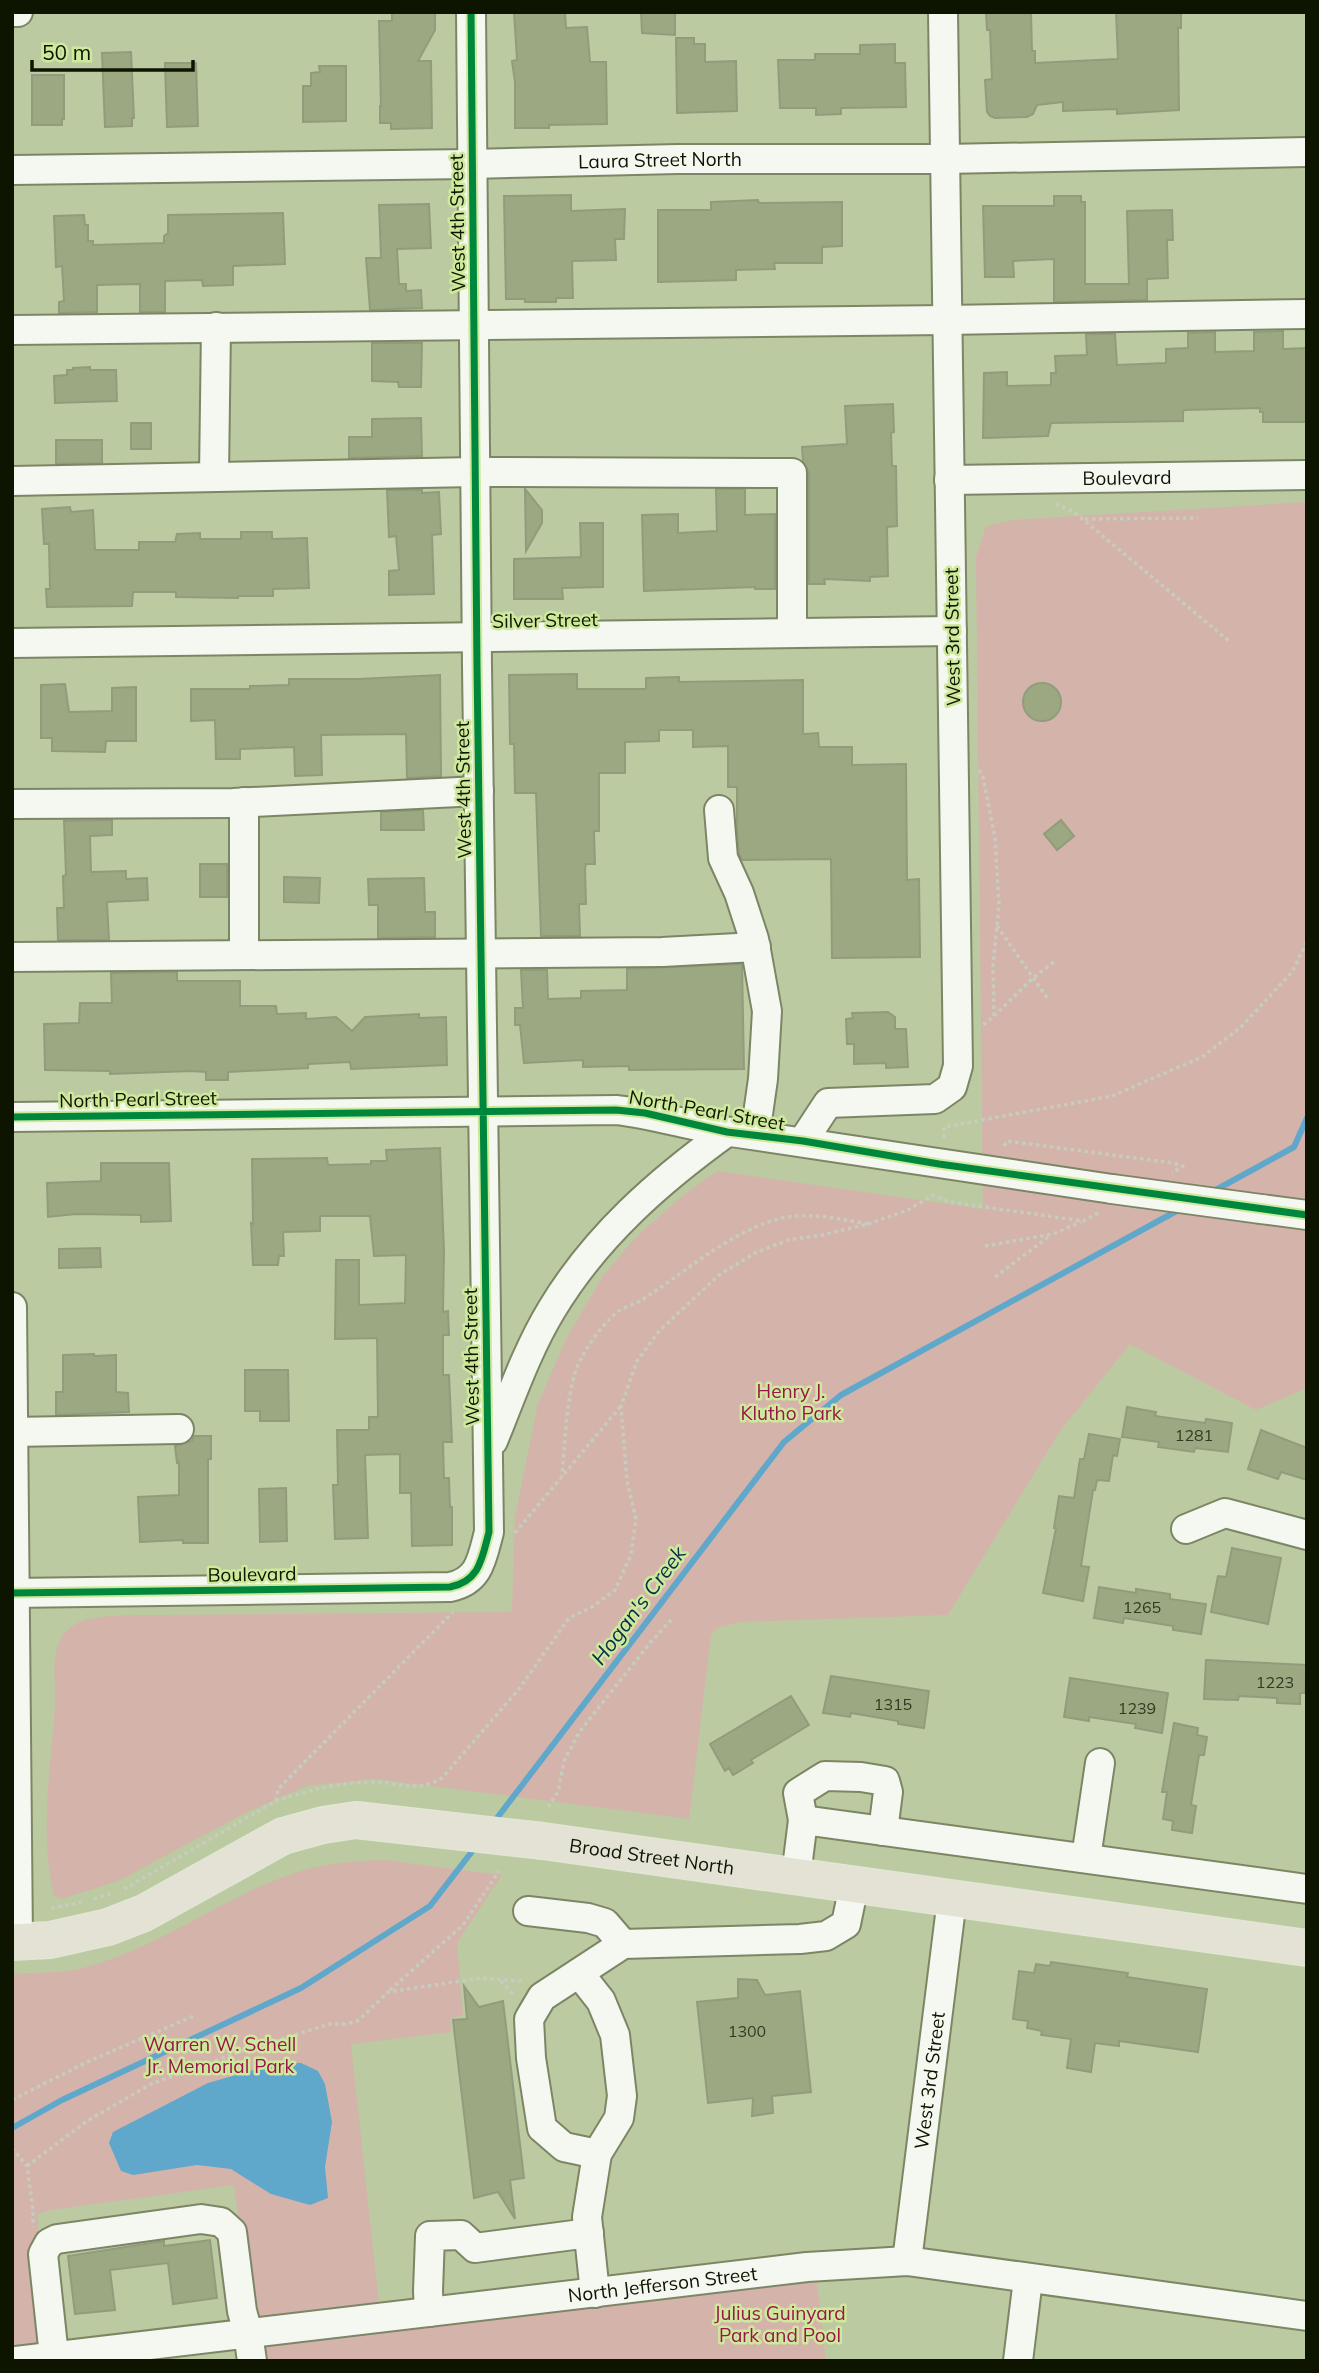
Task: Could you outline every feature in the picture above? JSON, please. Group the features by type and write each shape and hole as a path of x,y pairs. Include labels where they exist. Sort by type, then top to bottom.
{"main road":[{"name":"Broad Street North","path":"15,1942 50,1940 108,1927 144,1913 268,1842 323,1825 356,1820 543,1841 1307,1948"}],"street":[{"path":"12,12 18,12"},
{"name":"West 4th Street","path":"471,12 476,636 489,1532 480,1566"},
{"name":"West 3rd Street","path":"803,1141 828,1103 935,1099 952,1087 958,1066 943,12"},
{"name":"Laura Street North","path":"12,170 1307,152"},
{"path":"12,330 1307,314"},
{"path":"214,476 216,327"},
{"path":"12,481 475,472 792,473 792,632"},
{"name":"Boulevard","path":"949,480 1307,475"},
{"name":"Silver Street","path":"12,643 952,631"},
{"path":"12,804 244,802 479,791"},
{"path":"244,802 244,954"},
{"path":"719,810 723,858 739,893 756,947 767,1012 764,1079 755,1135"},
{"path":"12,957 662,952 756,947"},
{"name":"North Pearl Street","path":"12,1116 616,1110 645,1113 727,1132 1307,1215"},
{"path":"488,1455 551,1310 589,1254 634,1206 680,1166 727,1132"},
{"path":"12,1307 15,1942"},
{"path":"13,1432 179,1429"},
{"path":"1186,1530 1225,1513 1307,1535"},
{"name":"Boulevard","path":"14,1593 450,1587 463,1584 480,1566"},
{"path":"1086,1858 1100,1763"},
{"path":"796,1876 803,1820 798,1793 825,1776 885,1781 887,1793 883,1831"},
{"path":"803,1820 1307,1889"},
{"path":"597,2154 564,2147 542,2129 531,2058 529,2019 542,1997 623,1944 826,1936 846,1924 854,1885"},
{"name":"West 3rd Street","path":"907,2261 952,1899"},
{"path":"528,1911 588,1918 605,1923 623,1944"},
{"path":"579,1973 601,2001 615,2035 621,2096 619,2118 597,2154 587,2217 595,2293"},
{"path":"67,2357 43,2254 49,2243 57,2239 201,2219 220,2222 232,2232 242,2311 250,2347"},
{"path":"429,2312 430,2235 461,2235 475,2248 589,2233"},
{"name":"North Jefferson Street","path":"16,2361 250,2347 429,2312 807,2267 907,2261 1307,2316"},
{"path":"1018,2361 1028,2278"}],"path":[{"path":"1049,501 1083,519 1229,642"},
{"path":"1083,519 1198,518"},
{"path":"975,765 983,777 995,838 999,905 993,966 993,1016"},
{"path":"997,926 1048,999"},
{"path":"944,1138 944,1127 1112,1096 1202,1057 1241,1027 1292,972 1307,941"},
{"path":"979,1028 1055,961"},
{"path":"511,1537 621,1406 637,1362 659,1331 719,1275 755,1253 788,1240 868,1224 908,1210 933,1195"},
{"path":"562,1476 576,1370 617,1311 639,1302 731,1240 779,1219 818,1215 868,1224"},
{"path":"995,1277 1053,1234 1083,1221"},
{"path":"985,1246 1053,1234"},
{"path":"51,1908 94,1899 124,1889 276,1801 302,1791 368,1782 430,1786 442,1778 519,1689 569,1618 592,1607 615,1590 631,1555 636,1519 628,1481 621,1406"},
{"path":"276,1801 278,1789 456,1609"},
{"path":"548,1807 558,1792 564,1761 580,1731 671,1620"},
{"path":"27,2166 87,2121 151,2084 242,2051 330,2024 347,2024 359,2020 463,1925 499,1871"},
{"path":"388,1992 481,1978 528,1982"},
{"path":"499,1980 522,2002"},
{"path":"12,2100 87,2062 196,2015"}],"green space":[{"name":"Henry J. Klutho Park","path":"1307,502 1307,1388 1256,1410 1130,1344 1060,1431 948,1615 740,1622 717,1628 711,1635 689,1819 376,1779 306,1786 247,1812 118,1881 62,1899 54,1896 47,1848 47,1824 55,1664 60,1640 72,1626 91,1619 127,1615 512,1612 515,1516 538,1404 567,1337 603,1276 633,1240 681,1197 717,1171 983,1209 976,557 986,526 1013,520"},
{"name":"Warren W. Schell Jr. Memorial Park","path":"384,1860 502,1875 457,1943 463,2015 450,2019 451,2032 351,2044 379,2304 251,2318 234,2185 38,2214 39,2272 45,2344 12,2348 12,1974 59,1972 86,1967 140,1947 242,1895 295,1873 339,1863"},
{"name":"Julius Guinyard Park and Pool","path":"817,2282 826,2361 264,2361 262,2343"}],"water":[{"path":"281,2062 301,2063 318,2071 325,2084 332,2122 325,2167 328,2198 310,2205 271,2194 231,2169 197,2165 133,2175 121,2171 109,2143 113,2132 208,2083"}],"building":[{"path":"392,12 435,12 435,30 418,61 431,61 432,128 391,129 391,123 380,123 379,21 392,21"},
{"path":"514,12 565,12 566,28 587,27 590,62 606,62 607,124 515,128 512,61 517,60"},
{"path":"641,12 675,12 675,35 642,33"},
{"path":"986,12 1031,12 1035,63 1118,59 1116,12 1181,12 1181,28 1178,28 1179,110 1117,114 1117,109 1063,111 1063,102 1037,105 1033,114 1027,117 990,116 987,112 985,80 992,79 990,30 987,30"},
{"path":"676,38 694,38 694,44 705,44 705,62 736,61 737,111 677,113"},
{"path":"895,44 895,63 905,63 906,107 841,108 841,114 816,115 816,108 780,108 778,60 815,60 815,54 860,54 860,45"},
{"path":"131,52 134,118 132,126 105,127 102,53"},
{"path":"165,63 196,63 198,126 167,127"},
{"path":"319,66 346,66 346,121 303,122 303,86 311,86 311,73 320,72"},
{"path":"32,75 64,75 62,125 32,125"},
{"path":"571,195 571,211 625,209 624,239 615,239 616,260 572,261 573,298 556,298 556,302 506,299 504,196"},
{"path":"1054,196 1081,196 1081,202 1085,202 1085,284 1129,284 1127,211 1172,210 1173,240 1167,240 1168,278 1147,279 1147,300 1054,302 1054,259 1013,261 1014,277 985,277 983,206 1054,206"},
{"path":"758,200 759,203 842,202 842,246 822,247 822,263 774,263 775,269 736,270 736,280 658,282 658,210 711,210 711,202"},
{"path":"429,204 431,248 397,249 399,284 406,284 406,291 421,290 422,308 370,310 366,258 381,258 379,205"},
{"path":"283,213 285,264 233,266 233,285 203,286 202,280 165,281 165,312 140,312 140,284 97,285 97,312 59,313 59,302 64,301 62,266 56,267 54,216 84,215 85,225 88,225 88,241 93,241 93,245 164,243 164,236 168,233 168,215"},
{"path":"1283,331 1283,349 1307,348 1307,422 1263,422 1260,408 1185,410 1183,421 1051,423 1048,436 983,438 984,373 1007,372 1007,386 1051,385 1051,373 1056,373 1055,356 1087,355 1086,334 1115,334 1117,365 1166,363 1166,349 1188,348 1188,333 1215,332 1215,352 1254,351 1254,332"},
{"path":"372,343 422,343 421,387 399,387 398,382 372,381"},
{"path":"90,367 90,370 116,370 117,401 55,403 54,376 67,375 67,370 73,368"},
{"path":"893,404 892,466 896,466 897,526 887,527 888,576 870,577 870,581 824,579 825,584 809,584 809,473 803,461 802,447 847,444 845,406"},
{"path":"421,418 422,456 349,458 349,437 372,437 372,419"},
{"path":"131,423 151,423 151,449 131,449"},
{"path":"56,440 102,440 102,463 56,464"},
{"path":"525,489 542,510 542,523 526,551"},
{"path":"716,489 745,489 745,515 775,514 775,589 755,587 644,591 642,515 678,514 678,533 717,531"},
{"path":"387,490 439,492 441,534 432,535 434,594 389,595 389,571 399,570 396,536 389,537"},
{"path":"70,507 71,512 93,510 95,550 139,550 139,542 175,542 177,534 200,533 200,539 241,539 241,532 272,532 272,539 307,538 309,588 273,589 273,596 238,598 176,597 176,592 133,592 132,606 47,607 46,589 50,589 49,544 44,544 42,509"},
{"path":"580,523 603,523 603,587 562,588 563,599 514,599 514,559 581,557"},
{"path":"577,674 577,689 646,689 646,678 679,677 679,682 803,680 803,734 818,733 819,747 852,747 852,765 906,764 907,880 919,879 920,957 832,958 831,859 742,860 737,829 737,787 728,787 728,746 693,747 693,730 659,730 659,741 625,742 625,773 599,773 599,831 594,831 595,864 586,864 585,869 586,904 579,904 580,936 541,936 536,793 515,793 514,744 510,744 509,675"},
{"path":"440,675 441,776 407,778 406,734 321,735 322,775 295,776 294,747 240,749 240,759 216,759 215,720 191,721 191,689 250,689 250,686 289,685 289,679"},
{"path":"1042,683 1056,688 1061,702 1056,716 1042,721 1028,716 1023,702 1028,688"},
{"path":"65,684 69,712 112,711 112,688 136,687 136,741 106,741 105,752 52,751 52,738 41,738 41,685"},
{"path":"423,810 424,830 381,830 381,812"},
{"path":"112,820 112,835 90,836 91,872 126,871 126,879 147,878 148,900 107,902 109,940 58,940 57,908 64,908 63,876 66,875 64,821"},
{"path":"1061,820 1074,836 1057,850 1044,834"},
{"path":"200,864 227,864 227,897 200,897"},
{"path":"284,877 320,878 319,903 284,902"},
{"path":"424,878 425,912 435,912 435,937 378,938 378,905 369,905 368,879"},
{"path":"742,964 744,1069 629,1070 629,1066 583,1067 583,1060 524,1063 520,1025 515,1025 515,1008 523,1008 521,970 547,970 548,999 581,998 581,991 627,990 627,969"},
{"path":"177,972 177,981 240,981 240,1006 276,1006 277,1014 306,1013 306,1019 336,1017 352,1031 365,1017 419,1014 419,1018 446,1017 447,1065 351,1069 350,1062 308,1064 308,1068 228,1072 228,1080 206,1080 206,1072 192,1071 110,1074 110,1071 45,1070 44,1024 79,1023 80,1003 112,1003 111,973"},
{"path":"888,1012 895,1017 895,1029 906,1029 908,1067 886,1068 886,1063 854,1064 854,1044 847,1044 846,1019 853,1018 852,1013"},
{"path":"440,1148 444,1251 443,1312 448,1311 449,1335 443,1335 443,1375 449,1375 452,1442 443,1442 444,1478 449,1478 452,1545 412,1546 411,1493 400,1493 400,1454 365,1455 368,1538 335,1539 333,1485 338,1485 337,1430 369,1430 369,1417 378,1417 377,1338 335,1339 336,1260 359,1260 359,1305 405,1303 406,1255 374,1256 370,1216 320,1216 320,1231 283,1232 284,1256 279,1256 278,1265 253,1265 252,1159 327,1158 328,1165 371,1164 371,1161 387,1161 386,1150"},
{"path":"101,1163 169,1163 171,1221 141,1222 141,1215 76,1214 48,1217 47,1183 101,1181"},
{"path":"100,1248 101,1267 59,1268 59,1249"},
{"path":"63,1355 116,1355 116,1392 128,1393 129,1412 56,1415 56,1392 63,1392"},
{"path":"245,1370 288,1370 289,1421 260,1421 260,1411 245,1411"},
{"path":"1127,1407 1156,1412 1155,1416 1205,1423 1206,1419 1232,1423 1228,1452 1195,1448 1194,1452 1158,1447 1159,1442 1122,1437"},
{"path":"1261,1430 1307,1448 1307,1480 1281,1472 1278,1479 1248,1469"},
{"path":"1089,1434 1120,1439 1117,1456 1113,1455 1109,1481 1097,1480 1093,1490 1081,1566 1089,1567 1083,1601 1043,1593 1056,1528 1059,1496 1074,1498 1080,1459 1084,1459"},
{"path":"194,1436 211,1436 211,1459 208,1459 208,1543 183,1543 183,1540 140,1542 138,1497 179,1495 179,1462 177,1463 175,1446 192,1441"},
{"path":"286,1488 287,1541 260,1542 259,1489"},
{"path":"1232,1548 1281,1558 1268,1624 1211,1612 1218,1576 1226,1577"},
{"path":"1099,1587 1136,1593 1136,1589 1170,1594 1170,1599 1206,1604 1201,1634 1173,1630 1173,1626 1124,1618 1123,1623 1094,1618"},
{"path":"1206,1660 1307,1665 1305,1693 1300,1693 1300,1704 1277,1703 1277,1698 1239,1696 1238,1700 1204,1699"},
{"path":"831,1676 929,1691 924,1728 851,1713 850,1717 823,1713"},
{"path":"1070,1678 1168,1693 1162,1733 1135,1728 1136,1724 1089,1717 1089,1721 1064,1717"},
{"path":"791,1696 809,1725 751,1760 753,1763 733,1775 729,1768 725,1771 710,1744"},
{"path":"1174,1723 1198,1728 1197,1735 1207,1737 1204,1755 1199,1755 1191,1805 1196,1806 1192,1833 1172,1830 1173,1821 1163,1819 1167,1792 1162,1792"},
{"path":"1051,1962 1128,1973 1127,1977 1207,1989 1198,2052 1119,2041 1119,2046 1095,2043 1091,2072 1067,2068 1071,2039 1041,2035 1042,2031 1027,2028 1028,2021 1013,2019 1019,1971 1034,1973 1036,1964 1050,1966"},
{"path":"738,1979 757,1980 765,1995 800,1991 811,2092 772,2096 773,2113 752,2116 753,2098 708,2103 697,2002 738,1998"},
{"path":"464,1986 479,2007 503,2001 524,2178 510,2180 515,2219 498,2192 474,2198 453,2020 467,2019"},
{"path":"210,2240 217,2298 173,2304 168,2263 110,2270 115,2310 75,2314 68,2256 164,2241 164,2246"}],"waterway":[{"name":"Hogan's Creek","path":"1210,1193 1294,1147 1307,1118"},
{"name":"Hogan's Creek","path":"494,1822 784,1442 841,1395 1182,1208"},
{"name":"Hogan's Creek","path":"12,2128 62,2100 301,1988 430,1906 477,1845"}],"cycle path":[{"path":"12,1593 450,1587 468,1580 474,1574 484,1551 489,1532 471,12"},
{"path":"12,1117 616,1110 645,1113 727,1132 1307,1215"}]}
